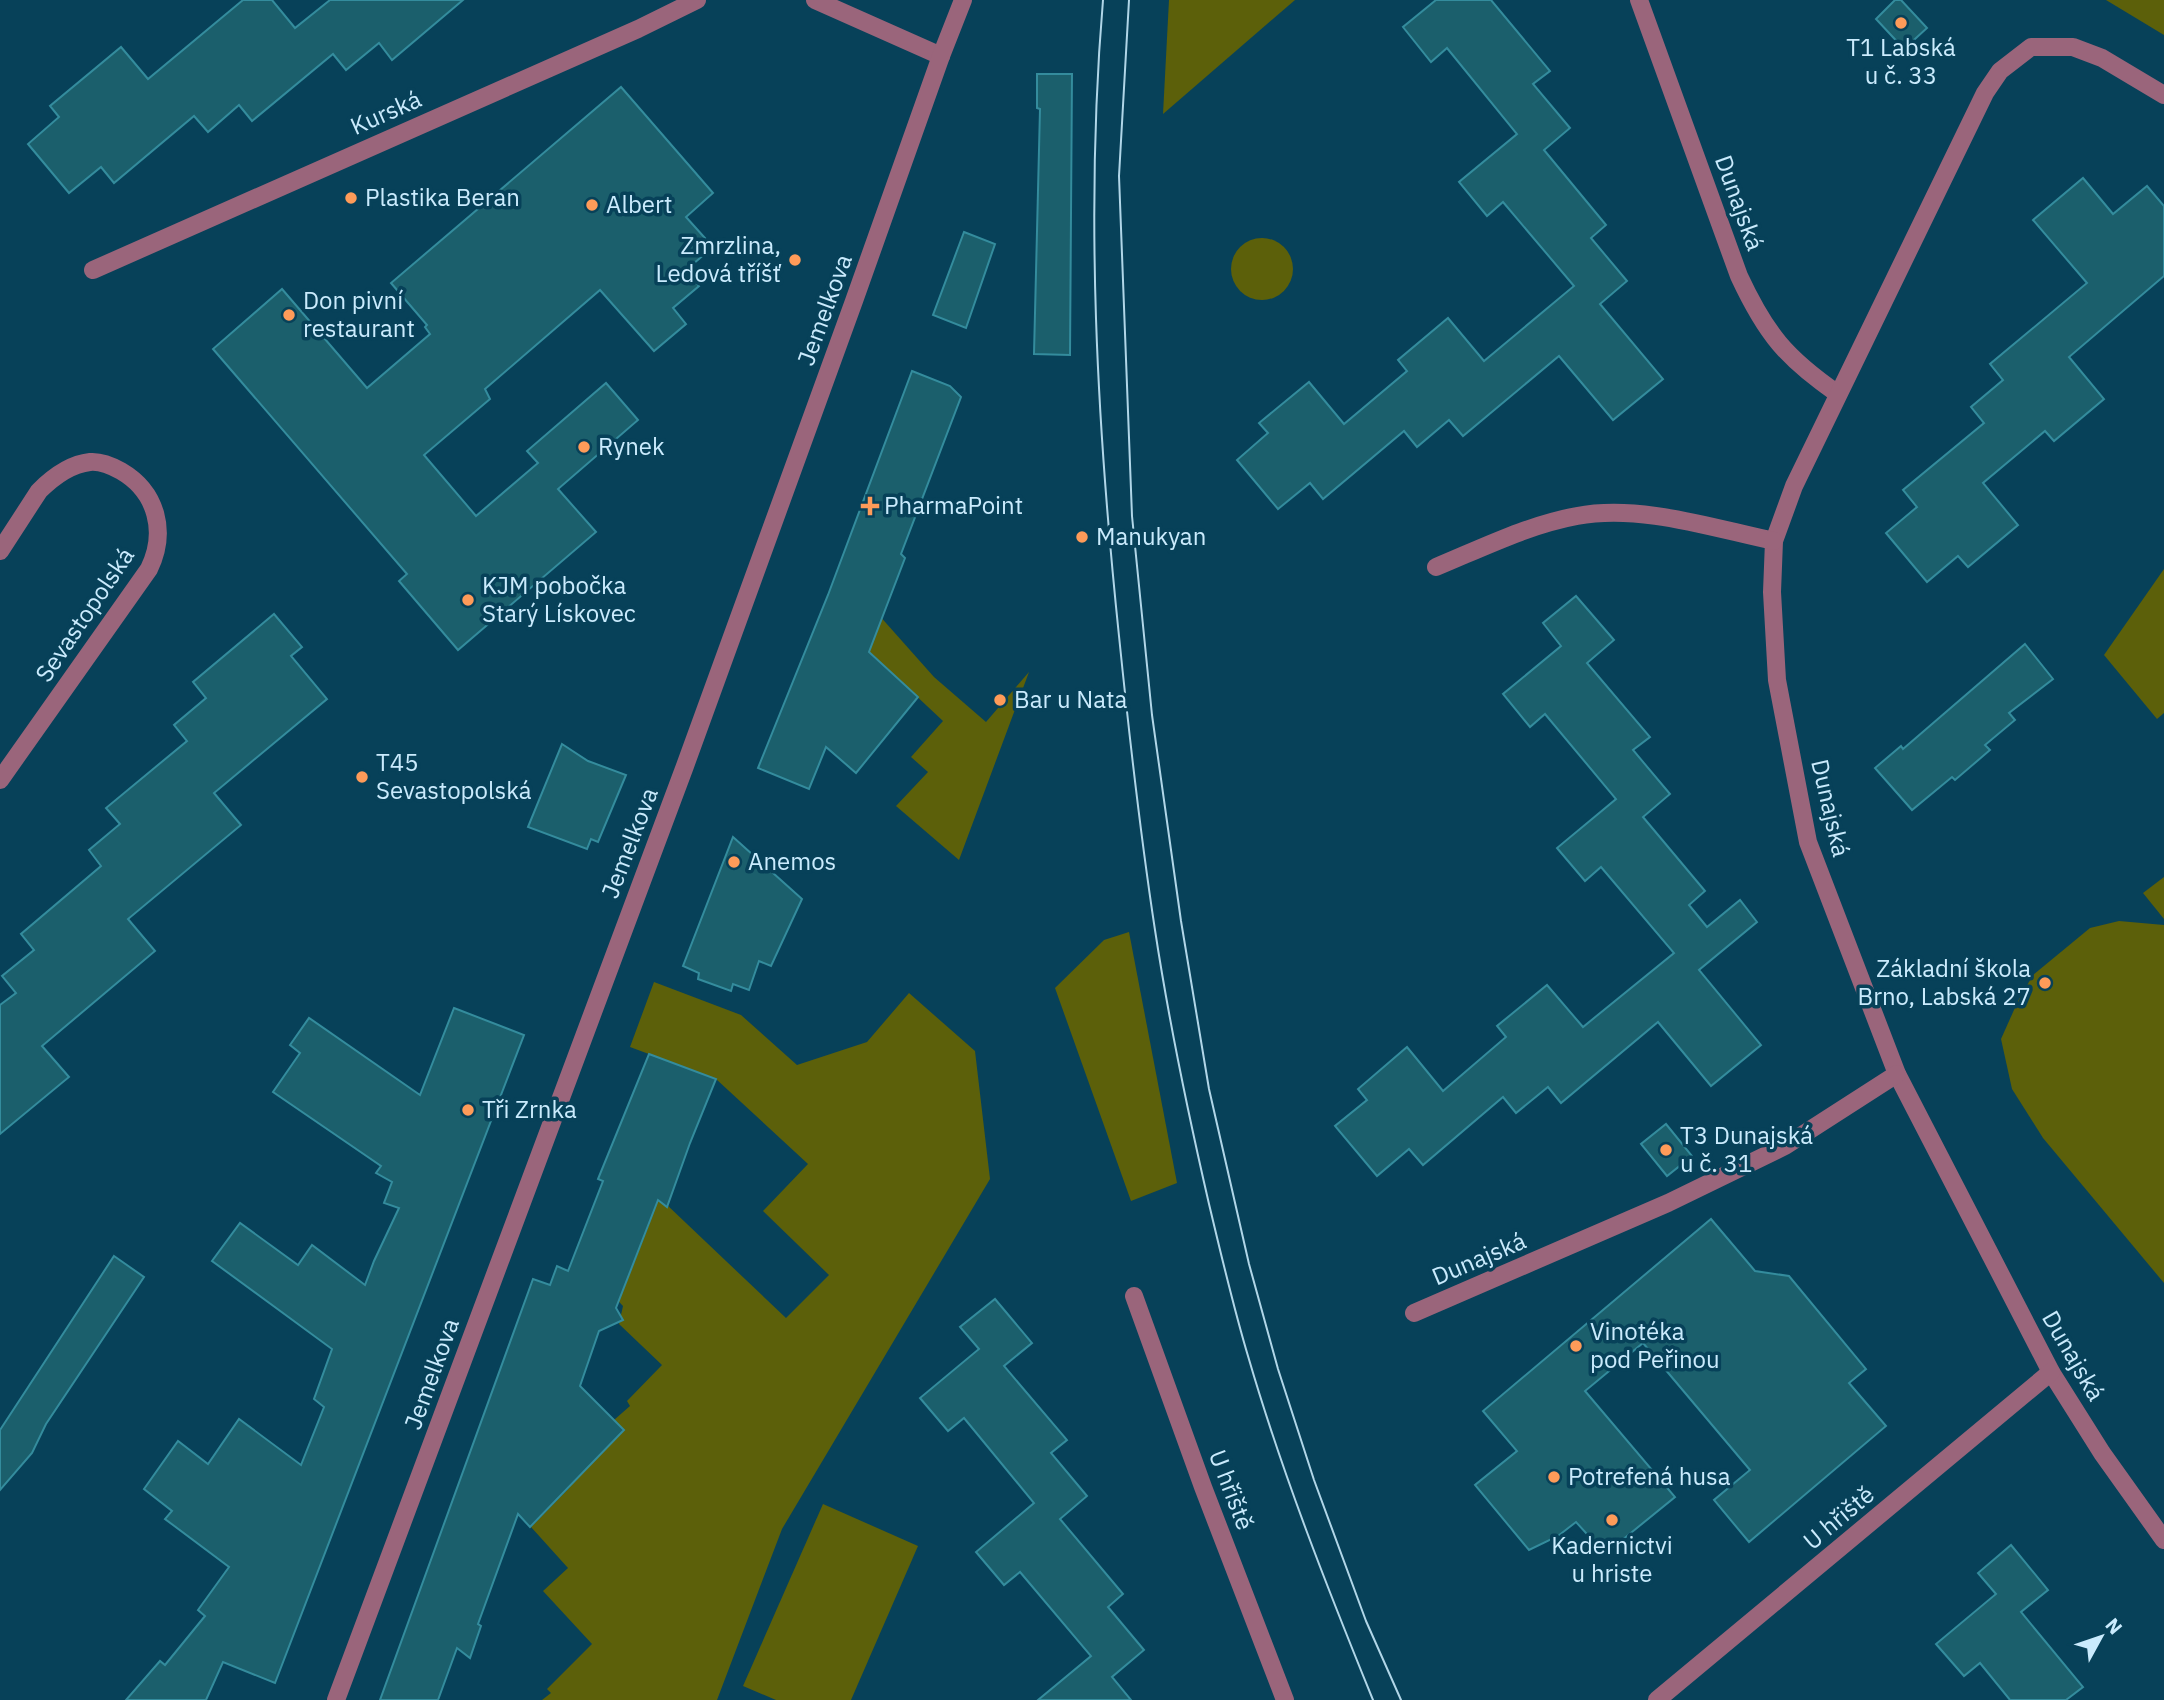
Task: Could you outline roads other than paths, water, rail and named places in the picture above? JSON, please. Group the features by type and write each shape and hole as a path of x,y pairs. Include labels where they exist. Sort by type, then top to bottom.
{"street":[{"name":"Kurská","path":"93,270 638,29 697,0"},
{"path":"815,0 941,56"},
{"name":"Jemelkova","path":"336,1700 690,753 963,0"},
{"name":"Dunajská","path":"1639,0 1739,275 1754,307 1768,331 1787,353 1812,376 1838,394"},
{"name":"Dunajská","path":"2164,95 2102,58 2073,47 2031,47 2000,71 1985,93 1794,486 1774,541 1772,592 1777,680 1808,842 1897,1074 2051,1372 2102,1453 2164,1540"},
{"name":"Sevastopolská","path":"0,551 47,483 58,474 90,462 111,465 134,479 148,495 158,518 159,539 149,569 0,780"},
{"path":"1436,567 1539,525 1578,516 1615,512 1650,515 1774,541"},
{"name":"Dunajská","path":"1414,1313 1668,1203 1785,1146 1897,1074"},
{"name":"U hřiště","path":"1134,1296 1203,1487 1285,1700"},
{"name":"U hřiště","path":"1657,1700 2051,1372"}],"tram line":[{"path":"1103,0 1094,239 1100,398 1111,557 1155,930 1194,1136 1243,1337 1290,1486 1373,1700"},
{"path":"1129,0 1119,176 1132,516 1152,715 1181,921 1209,1089 1249,1264 1278,1369 1314,1480 1366,1621 1401,1700"}],"place":[{"name":"T1 Labská u č. 33","path":"1901,23"},
{"name":"Plastika Beran","path":"351,198"},
{"name":"Albert","path":"592,205"},
{"name":"Zmrzlina, Ledová tříšť","path":"795,260"},
{"name":"Don pivní restaurant","path":"289,315"},
{"name":"Rynek","path":"584,447"},
{"name":"PharmaPoint","path":"870,506"},
{"name":"Manukyan","path":"1082,537"},
{"name":"KJM pobočka Starý Lískovec","path":"468,600"},
{"name":"Bar u Nata","path":"1000,700"},
{"name":"T45 Sevastopolská","path":"362,777"},
{"name":"Anemos","path":"734,862"},
{"name":"Základní škola Brno, Labská 27","path":"2045,983"},
{"name":"Tři Zrnka","path":"468,1110"},
{"name":"T3 Dunajská u č. 31","path":"1666,1150"},
{"name":"Vinotéka pod Peřinou","path":"1576,1346"},
{"name":"Potrefená husa","path":"1554,1477"},
{"name":"Kadernictvi u hriste","path":"1612,1520"}]}
